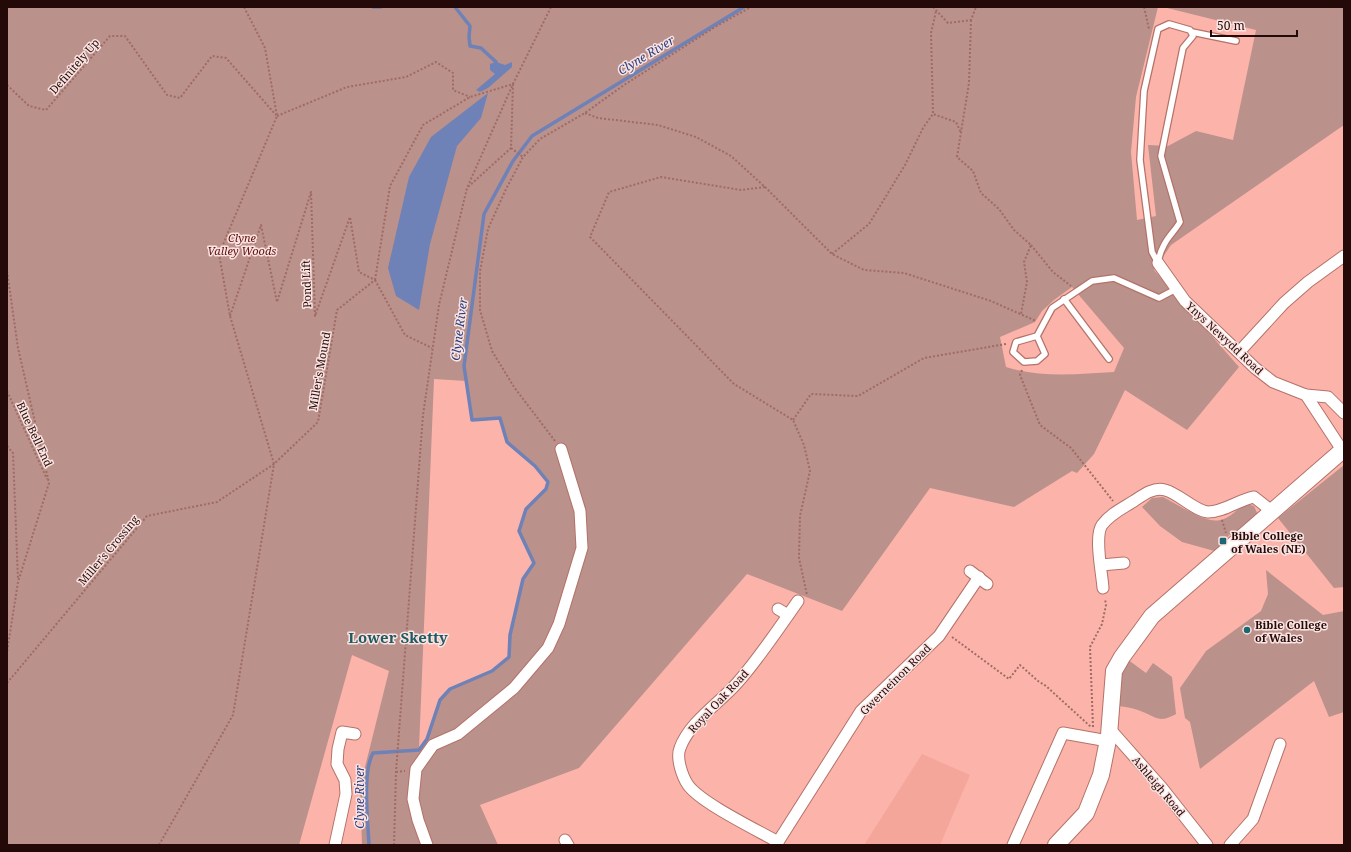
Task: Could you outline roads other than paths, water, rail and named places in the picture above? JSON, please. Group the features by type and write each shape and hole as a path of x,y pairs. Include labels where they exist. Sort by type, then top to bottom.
{"main road":[{"path":"1056,845 1086,813 1101,775 1109,734 1114,671 1122,657 1152,616 1343,450"}],"street":[{"path":"1239,352 1284,303 1308,282 1344,256"},
{"name":"Ynys Newydd Road","path":"1158,263 1185,301 1273,382 1306,395 1328,397 1344,413"},
{"path":"1306,395 1343,450"},
{"path":"427,845 418,820 413,799 416,769 433,745 458,734 514,688 548,648 559,624 582,548 580,511 561,449"},
{"path":"1103,588 1098,534 1106,520 1156,489 1165,490 1207,512 1220,511 1243,499 1254,497 1273,512"},
{"path":"1101,565 1124,563"},
{"name":"Gwerneinon Road","path":"777,844 861,711 939,636 979,577"},
{"name":"Royal Oak Road","path":"777,844 702,798 688,785 681,769 679,750 685,736 738,682 798,601"},
{"path":"778,609 788,615"},
{"path":"335,845 346,794 345,780 337,764 338,749 342,732 355,734"},
{"path":"1013,845 1063,733 1109,734"},
{"name":"Ashleigh Road","path":"1109,734 1162,788 1207,845"},
{"path":"1230,845 1253,819 1280,744"}],"lane":[{"path":"1158,263 1152,252 1140,160 1144,91 1158,29 1169,24 1192,32 1236,41"},
{"path":"1158,263 1163,246 1175,232 1180,222 1161,156 1183,48 1192,36 1192,32"},
{"path":"1037,336 1045,354 1037,362 1024,362 1013,352 1016,342 1037,336 1052,308 1092,281 1114,278 1160,298 1176,289"},
{"path":"1064,299 1110,359"}],"water":[{"path":"496,62 505,65 512,62 512,67 488,88 480,92 476,90 495,74 490,70 490,64"},
{"path":"488,93 481,118 457,146 430,244 419,310 396,296 388,268 409,177 431,137"}],"waterway":[{"path":"373,7 381,7"},
{"path":"455,7 470,26 470,46 481,48 496,62"},
{"name":"Clyne River","path":"369,845 367,784 370,761 373,753 419,750 427,739 440,700 450,689 492,671 509,657 510,635 523,579 534,563 519,531 526,509 546,489 548,482 535,466 507,442 500,418 472,420 464,366 484,214 513,161 532,136 744,7"}],"place":[{"name":"Bible College of Wales (NE)","path":"1223,541"},
{"name":"Bible College of Wales","path":"1247,630"}],"district":[{"name":"Lower Sketty","path":"398,637"}],"park label":[{"name":"Clyne Valley Woods","path":"242,243"}]}
